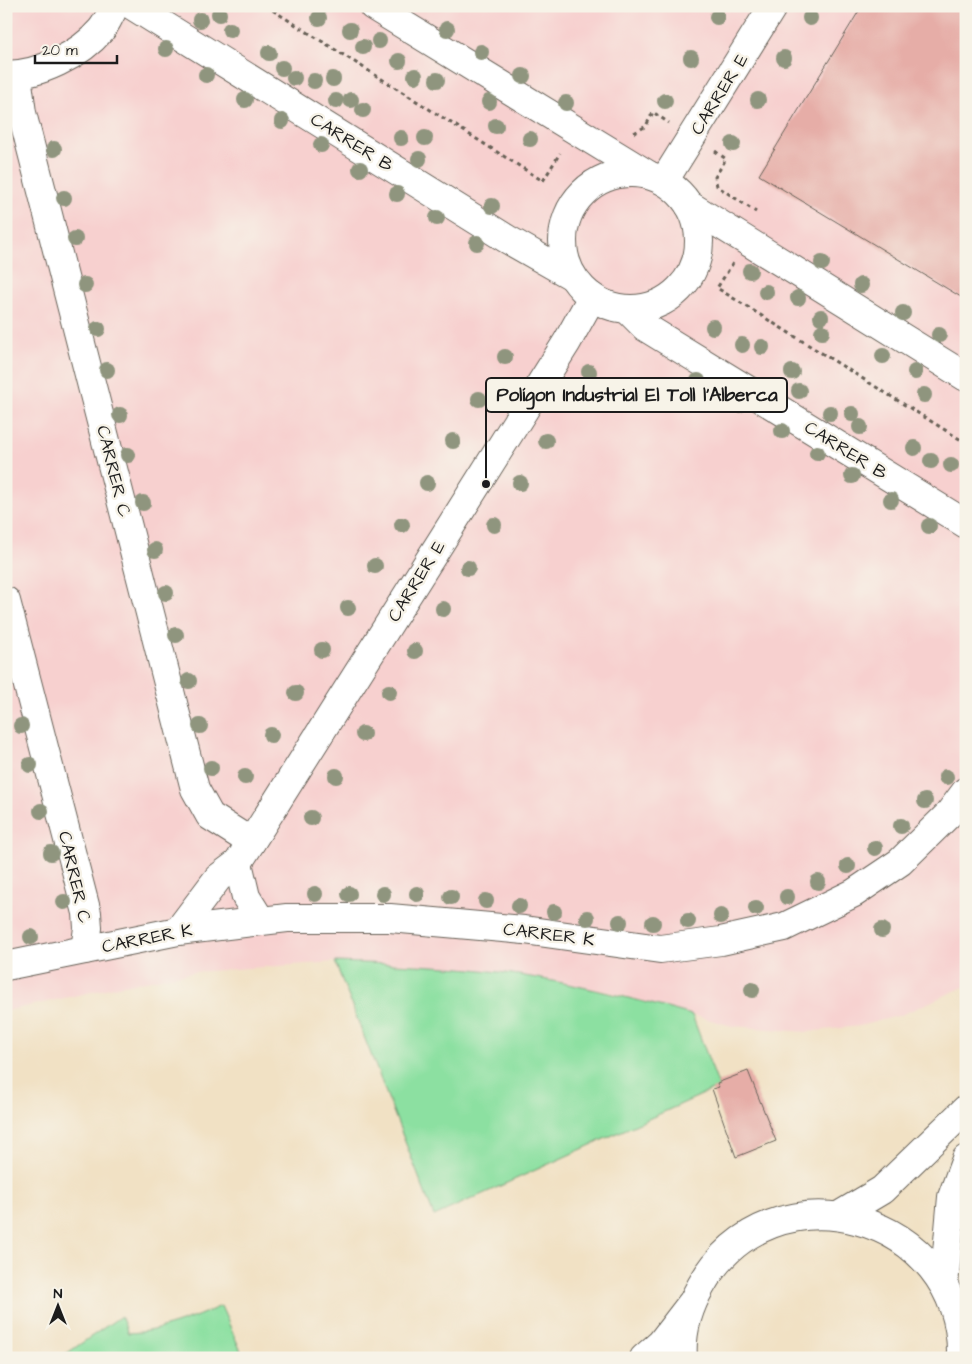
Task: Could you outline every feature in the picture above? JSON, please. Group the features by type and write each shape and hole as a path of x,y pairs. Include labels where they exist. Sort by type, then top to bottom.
{"main road":[{"path":"12,75 40,69 74,53 102,29 115,6"},
{"name":"CARRER B","path":"133,6 506,240 572,276"},
{"path":"373,6 656,178 678,192 689,205 698,224 699,245 695,266 684,285 668,298 649,307 627,309 609,306 592,298 572,276 564,258 562,238 566,218 576,200 590,186 608,176 628,172 656,178"},
{"name":"CARRER E","path":"656,178 773,6"},
{"name":"CARRER C","path":"12,75 195,789 210,816 245,853"},
{"path":"689,205 966,377"},
{"name":"CARRER E","path":"178,931 218,878 245,853 567,342 592,298"},
{"name":"CARRER B","path":"627,309 645,327 966,524"},
{"name":"CARRER C","path":"6,601 87,913 88,928 85,950"},
{"name":"CARRER K","path":"6,966 178,931 287,918 390,918 524,930 660,949 721,941 784,927 854,893 900,862 948,815 966,791"},
{"path":"245,853 246,897 261,921"},
{"path":"840,1215 882,1190 966,1109"},
{"path":"944,1285 952,1197 966,1159"},
{"path":"644,1358 661,1343 691,1304 709,1271 735,1244 767,1225 802,1216 840,1215 881,1227 917,1251 944,1285 956,1311 963,1346"},
{"path":"683,1358 682,1345 691,1304"}],"shaded area":[{"path":"6,6 966,6 966,986 901,1015 860,1026 806,1032 732,1026 610,992 498,972 412,964 335,962 194,972 119,986 6,1011"}],"green space":[{"path":"335,962 437,966 499,972 596,990 692,1015 719,1087 434,1216"},
{"path":"221,1306 244,1358 60,1358 121,1316 128,1333 140,1332 175,1324"}],"building":[{"path":"862,6 966,6 966,300 759,175"},
{"path":"748,1071 776,1141 736,1157 712,1089 719,1087 717,1083"}],"place":[{"name":"Polígon Industrial El Toll l'Alberca","path":"486,484"}]}
